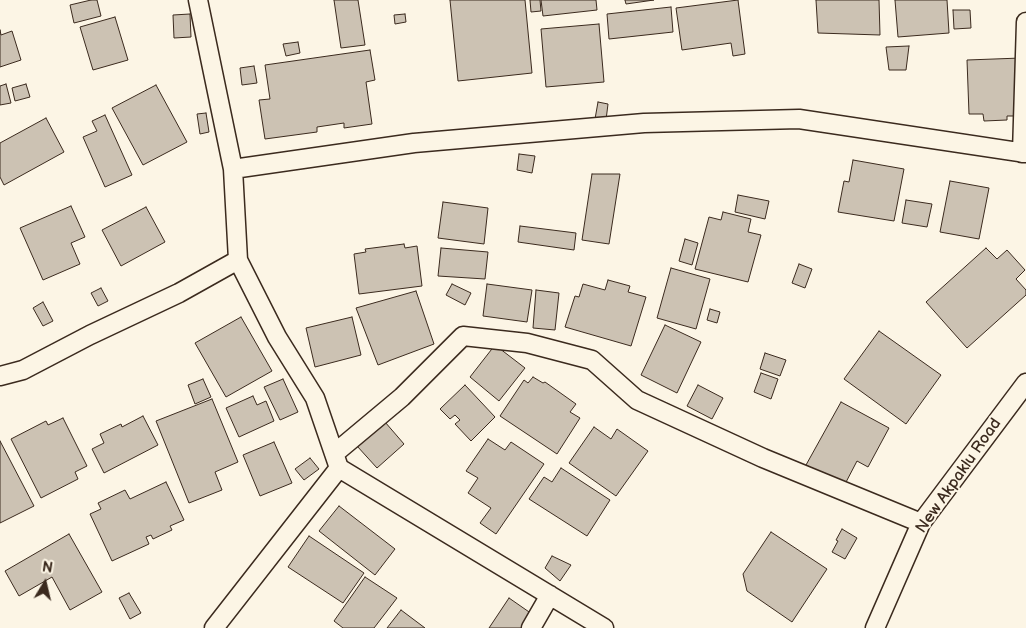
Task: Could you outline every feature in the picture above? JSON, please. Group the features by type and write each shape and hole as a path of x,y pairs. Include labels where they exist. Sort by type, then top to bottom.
{"street":[{"path":"198,0 234,169 238,260 277,337 315,398 337,460 604,628"},
{"path":"234,169 424,142 644,123 790,120 809,121 1024,153 1026,22"},
{"path":"0,376 23,370 90,335 178,293 238,260"},
{"path":"214,628 337,460 463,336 518,342 592,360 637,400 764,458 921,523"},
{"name":"New Akpaklu Road","path":"875,628 921,523 1026,383"},
{"path":"531,628 550,595"}],"building":[{"path":"97,0 101,16 74,23 70,5"},
{"path":"334,0 358,0 365,45 341,48"},
{"path":"450,0 525,0 532,73 458,81"},
{"path":"530,0 540,0 541,11 531,12"},
{"path":"541,0 596,0 597,10 543,16"},
{"path":"625,0 654,0 626,4"},
{"path":"738,0 745,54 733,56 731,43 682,50 676,8"},
{"path":"816,0 879,0 880,35 818,33"},
{"path":"895,0 947,0 949,33 898,37"},
{"path":"671,7 673,32 609,39 607,14"},
{"path":"953,10 970,10 971,28 954,29"},
{"path":"190,14 191,37 174,38 173,15"},
{"path":"405,14 406,22 395,24 394,15"},
{"path":"115,17 128,60 93,70 80,27"},
{"path":"599,24 604,82 546,87 541,29"},
{"path":"0,30 1,35 12,31 21,60 0,67"},
{"path":"298,42 300,53 286,56 283,44"},
{"path":"909,46 906,70 889,70 886,47"},
{"path":"370,50 375,80 366,82 372,124 344,128 344,123 317,127 317,132 265,139 259,100 270,99 265,65"},
{"path":"1021,58 1022,116 1007,116 1007,120 984,121 983,114 969,114 967,60"},
{"path":"254,66 257,83 242,85 240,68"},
{"path":"6,84 11,103 0,105 0,86"},
{"path":"26,84 30,97 15,101 12,88"},
{"path":"156,85 187,142 143,165 112,108"},
{"path":"598,102 608,104 606,120 595,119"},
{"path":"206,113 209,132 200,134 197,114"},
{"path":"105,115 132,175 105,187 83,137 97,131 92,121"},
{"path":"46,118 64,152 4,185 0,177 0,143"},
{"path":"519,154 535,156 532,173 517,170"},
{"path":"853,160 904,169 894,221 838,212 844,181 849,182"},
{"path":"592,174 620,174 609,244 582,240"},
{"path":"950,181 989,188 979,239 940,232"},
{"path":"738,195 769,201 765,219 735,212"},
{"path":"906,200 932,204 927,227 902,223"},
{"path":"443,202 488,208 484,244 438,238"},
{"path":"71,206 85,237 71,243 80,264 43,280 20,228"},
{"path":"146,207 165,242 121,266 102,230"},
{"path":"723,212 751,219 748,232 761,235 748,282 695,269 709,217 721,220"},
{"path":"520,226 576,233 574,250 518,242"},
{"path":"685,239 698,243 692,265 679,261"},
{"path":"404,244 405,248 417,246 422,286 359,294 354,254 366,252 365,249"},
{"path":"441,248 488,252 485,279 438,276"},
{"path":"986,248 997,259 1007,250 1025,270 1016,279 1026,290 1026,295 967,348 926,302"},
{"path":"799,264 812,269 805,288 792,283"},
{"path":"671,268 710,279 696,329 657,318"},
{"path":"608,280 630,286 628,292 646,297 631,346 565,327 575,296 579,297 583,284 605,290"},
{"path":"452,284 471,293 465,305 446,295"},
{"path":"487,284 532,290 527,322 483,316"},
{"path":"101,288 108,301 98,306 91,293"},
{"path":"536,290 559,293 555,330 533,328"},
{"path":"416,291 434,344 378,365 356,308"},
{"path":"43,302 53,321 43,326 33,308"},
{"path":"710,309 720,312 717,323 707,320"},
{"path":"241,317 272,371 226,397 195,343"},
{"path":"352,317 361,355 315,367 306,328"},
{"path":"665,325 701,342 677,393 641,375"},
{"path":"879,331 941,375 906,424 844,379"},
{"path":"495,345 525,368 499,401 470,377"},
{"path":"765,353 786,360 780,376 760,369"},
{"path":"761,373 778,379 771,399 754,392"},
{"path":"533,377 543,383 545,382 576,404 570,412 580,418 557,454 500,416 524,380 528,383"},
{"path":"203,379 211,397 195,404 188,385"},
{"path":"283,379 298,412 280,420 264,387"},
{"path":"465,385 495,417 471,441 455,424 460,420 455,415 450,419 440,409"},
{"path":"698,385 723,398 712,419 687,406"},
{"path":"253,396 257,405 266,401 274,421 239,437 226,408"},
{"path":"212,399 238,462 215,472 222,490 189,503 156,421"},
{"path":"841,402 889,428 868,467 857,461 844,486 806,465"},
{"path":"143,416 158,445 104,473 92,449 104,443 100,434 121,424 122,427"},
{"path":"63,418 87,466 75,472 78,479 41,498 11,439 46,421 48,425"},
{"path":"385,422 404,444 377,468 357,446"},
{"path":"594,427 611,439 617,429 648,451 616,496 569,463"},
{"path":"488,439 505,450 511,442 544,464 496,534 480,523 491,508 468,493 478,478 466,471"},
{"path":"0,441 34,506 0,523"},
{"path":"274,442 292,483 260,496 243,455"},
{"path":"310,458 319,469 304,480 295,469"},
{"path":"561,468 610,500 587,536 529,499 544,477 552,482"},
{"path":"166,482 184,520 170,526 172,530 153,539 151,535 146,537 149,544 112,561 90,514 101,509 98,503 125,490 130,499"},
{"path":"339,506 395,549 375,575 319,531"},
{"path":"842,529 857,538 845,559 832,552"},
{"path":"771,532 827,569 792,622 747,591 743,574"},
{"path":"69,534 102,592 70,610 52,577 19,596 5,571"},
{"path":"309,536 364,573 343,603 288,567"},
{"path":"552,556 571,565 560,581 545,568"},
{"path":"365,577 397,598 374,628 343,628 334,621"},
{"path":"129,593 141,613 130,619 119,598"},
{"path":"509,598 532,614 522,628 489,628"},
{"path":"401,610 425,628 387,628"}]}
